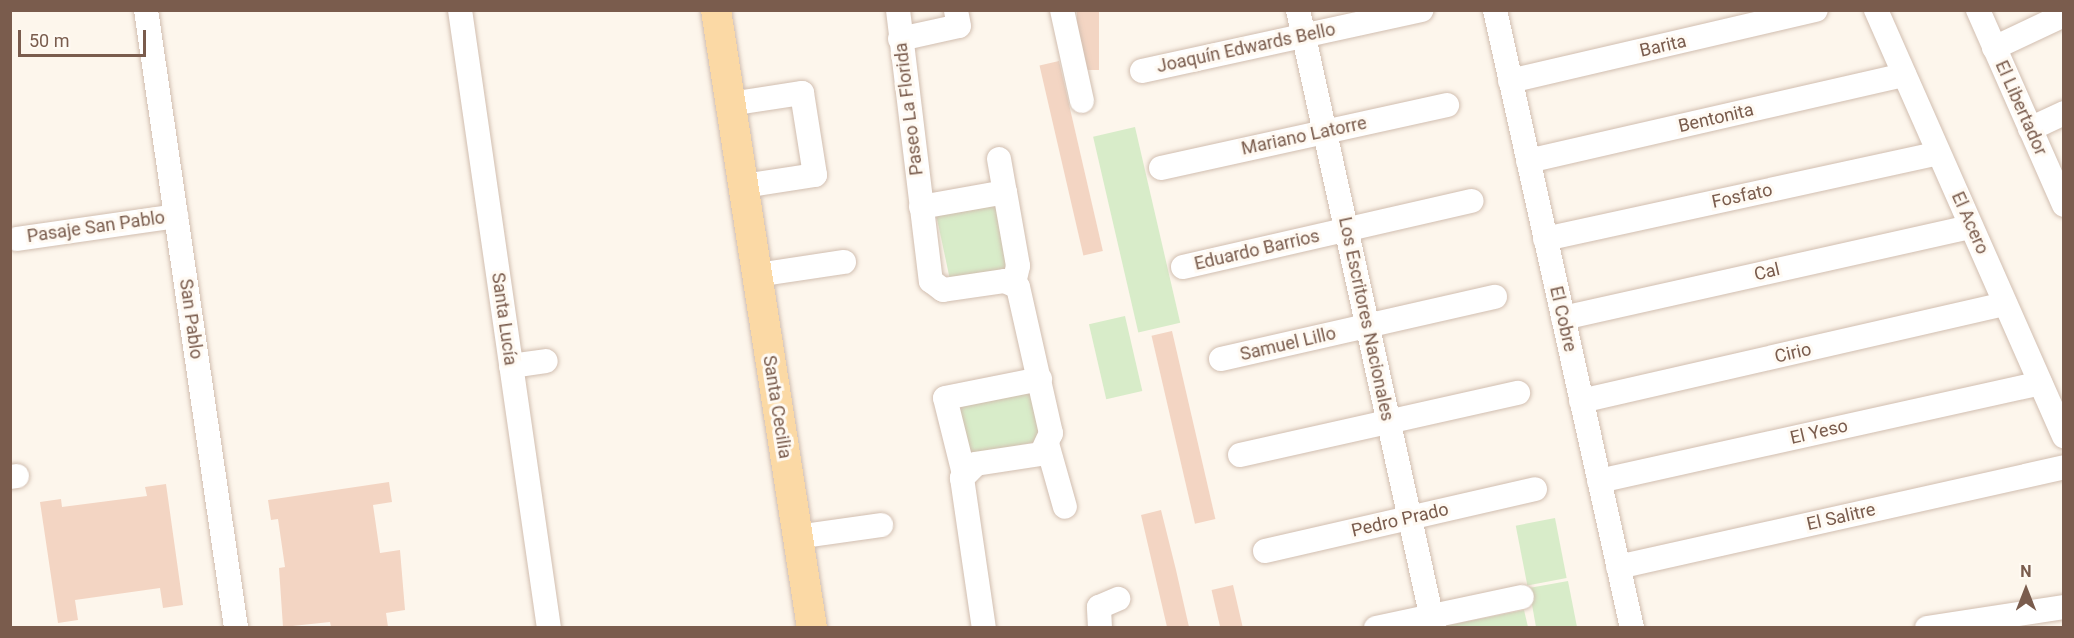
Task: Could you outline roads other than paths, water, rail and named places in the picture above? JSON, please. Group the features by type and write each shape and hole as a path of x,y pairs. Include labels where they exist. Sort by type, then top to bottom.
{"main road":[{"name":"Santa Cecilia","path":"716,10 812,627"}],"street":[{"name":"San Pablo","path":"146,10 236,627"},
{"name":"Santa Lucía","path":"460,10 549,627"},
{"name":"Paseo La Florida","path":"898,10 921,207 936,287 1014,284"},
{"path":"1062,10 1082,101"},
{"name":"Los Escritores Nacionales","path":"1298,10 1433,622"},
{"name":"Joaquín Edwards Bello","path":"1142,71 1421,10"},
{"name":"El Cobre","path":"1495,10 1632,627"},
{"name":"Barita","path":"1510,81 1816,10"},
{"name":"El Acero","path":"1876,10 2064,436"},
{"name":"El Libertador","path":"1978,10 2064,205"},
{"path":"1994,48 2064,15"},
{"path":"900,39 958,18"},
{"name":"Bentonita","path":"1528,161 1904,75"},
{"path":"730,104 802,93 804,104 815,175 743,186"},
{"name":"Mariano Latorre","path":"1161,168 1447,105"},
{"path":"2030,129 2064,114"},
{"name":"Fosfato","path":"1545,239 1938,153"},
{"path":"999,159 1018,266 1014,284 1040,379 1051,433 1048,447 1065,507"},
{"path":"921,207 1005,192"},
{"name":"Eduardo Barrios","path":"1183,267 1472,201"},
{"name":"Pasaje San Pablo","path":"16,239 176,216"},
{"name":"Cal","path":"1563,318 1971,226"},
{"path":"757,275 844,262"},
{"name":"Samuel Lillo","path":"1221,359 1495,297"},
{"name":"Cirio","path":"1581,401 2005,304"},
{"path":"511,366 546,362"},
{"path":"984,627 964,474 945,398 1040,379"},
{"name":"El Yeso","path":"1599,481 2040,383"},
{"path":"1240,455 1518,393"},
{"path":"964,474 976,464 1036,455 1048,447"},
{"name":"El Salitre","path":"1618,567 2064,467"},
{"name":"Pedro Prado","path":"1265,551 1535,489"},
{"path":"797,537 881,525"},
{"path":"1376,627 1433,622 1522,597"},
{"path":"1100,627 1099,607 1118,599"},
{"path":"1933,627 2064,607"}]}
